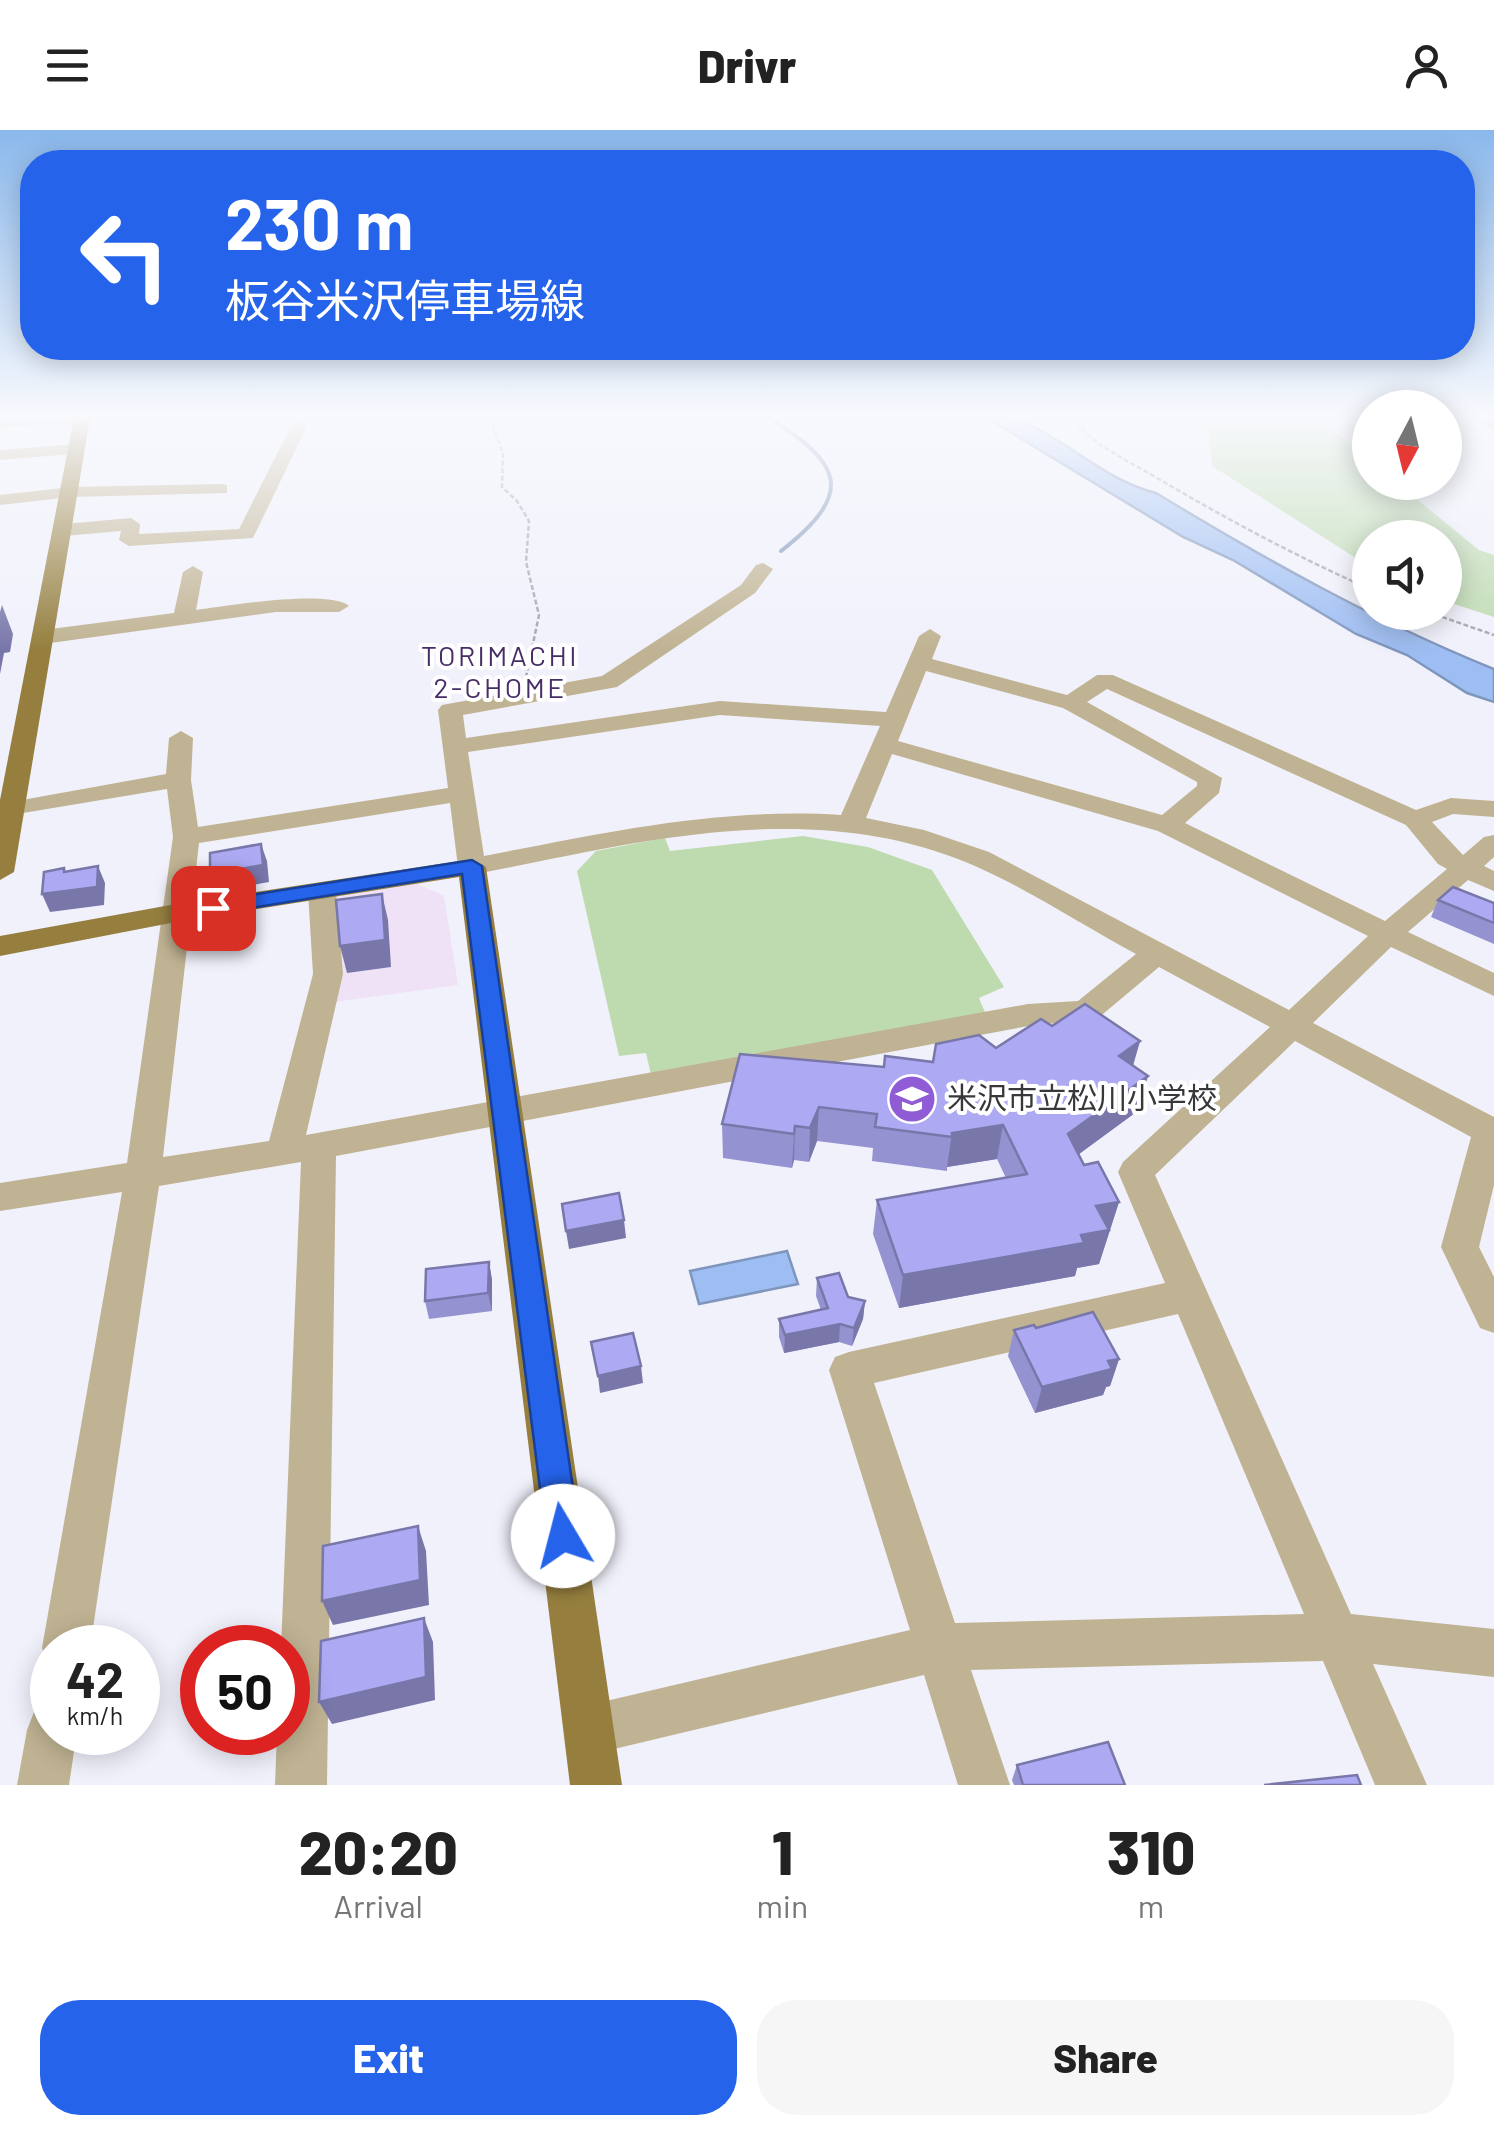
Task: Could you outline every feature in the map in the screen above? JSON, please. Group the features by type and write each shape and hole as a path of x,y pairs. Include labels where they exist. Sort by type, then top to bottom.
{"main road":[{"path":"0,872 7,801 70,495"},
{"path":"0,946 176,913 472,866 596,1785"}],"street":[{"path":"0,500 42,495"},
{"path":"64,530 132,524 129,540 246,534 265,495"},
{"path":"763,569 748,589 609,682 450,710 472,866 737,820 793,817 851,822 919,836 979,858 1492,1132 1460,1247 1494,1316"},
{"path":"184,617 193,572"},
{"path":"42,638 276,606 339,606"},
{"path":"851,822 930,636"},
{"path":"920,662 1071,703 1209,778 1210,788 1167,825"},
{"path":"1071,703 1104,680 1415,819 1438,849 1480,876"},
{"path":"455,747 720,708 889,732 1167,825 1494,986"},
{"path":"70,1625 143,1174 186,837 178,780 181,738"},
{"path":"7,801 178,780"},
{"path":"186,837 461,794"},
{"path":"1415,819 1451,806 1494,809"},
{"path":"1400,1785 1136,1172 1389,934 1480,876 1494,843"},
{"path":"300,1785 302,1149 328,974 322,892"},
{"path":"0,1197 302,1149 1028,1015 1086,1011 1156,952"},
{"path":"984,1785 850,1370 1188,1294"},
{"path":"590,1730 941,1648 1338,1637 1494,1653"},
{"path":"44,1785 48,1755"}],"path":[{"path":"512,495 528,521 526,562 538,616 522,697"},
{"path":"1185,495 1292,554 1352,581"},
{"path":"1462,624 1494,635"}],"shaded area":[{"path":"415,883 444,896 458,985 327,1003 329,904 338,894"}],"green space":[{"path":"1258,495 1352,495 1352,500 1418,500 1442,520 1352,520 1352,555"},
{"path":"1462,536 1479,550 1494,555 1494,617 1462,607"},
{"path":"803,836 868,847 932,870 1004,987 979,998 987,1017 651,1075 646,1053 619,1056 577,871 596,851 665,838 670,851"}],"water":[{"path":"1114,495 1160,495 1352,604 1352,630 1404,630 1494,669 1494,702 1467,693 1407,655 1356,634 1233,560 1183,537"},
{"path":"787,1251 798,1284 699,1304 690,1271"}],"building":[{"path":"261,844 263,865 210,874 210,853"},
{"path":"98,866 97,887 42,894 44,872"},
{"path":"1453,887 1494,903 1494,923 1438,900"},
{"path":"382,894 385,940 340,946 336,900"},
{"path":"1085,1004 1140,1041 1119,1056 1148,1076 1068,1134 1084,1165 1098,1162 1119,1202 1096,1206 1109,1230 1081,1235 1084,1243 903,1275 877,1200 1027,1174 1003,1125 952,1133 952,1137 875,1127 877,1114 819,1107 810,1128 795,1126 794,1134 722,1124 740,1054 884,1067 885,1056 933,1062 936,1044 979,1035 996,1048 1041,1019 1052,1026"},
{"path":"619,1193 624,1220 566,1231 562,1204"},
{"path":"489,1262 488,1293 425,1301 426,1269"},
{"path":"839,1273 848,1297 865,1301 854,1328 840,1324 785,1335 779,1319 828,1308 817,1278"},
{"path":"1093,1312 1119,1359 1108,1361 1112,1369 1042,1387 1014,1330"},
{"path":"633,1333 641,1366 598,1376 591,1342"},
{"path":"418,1526 420,1580 322,1601 323,1546"},
{"path":"424,1618 426,1677 319,1702 321,1641"},
{"path":"1108,1742 1125,1785 1023,1785 1017,1765"},
{"path":"1357,1775 1361,1785 1264,1785"}],"waterway":[{"path":"781,551 821,512 830,495"}],"place":[{"name":"米沢市立松川小学校","path":"912,1099"}],"district":[{"name":"TORIMACHI 2-CHOME","path":"500,672"}],"route":[{"path":"213,908 472,866 563,1536"}]}
